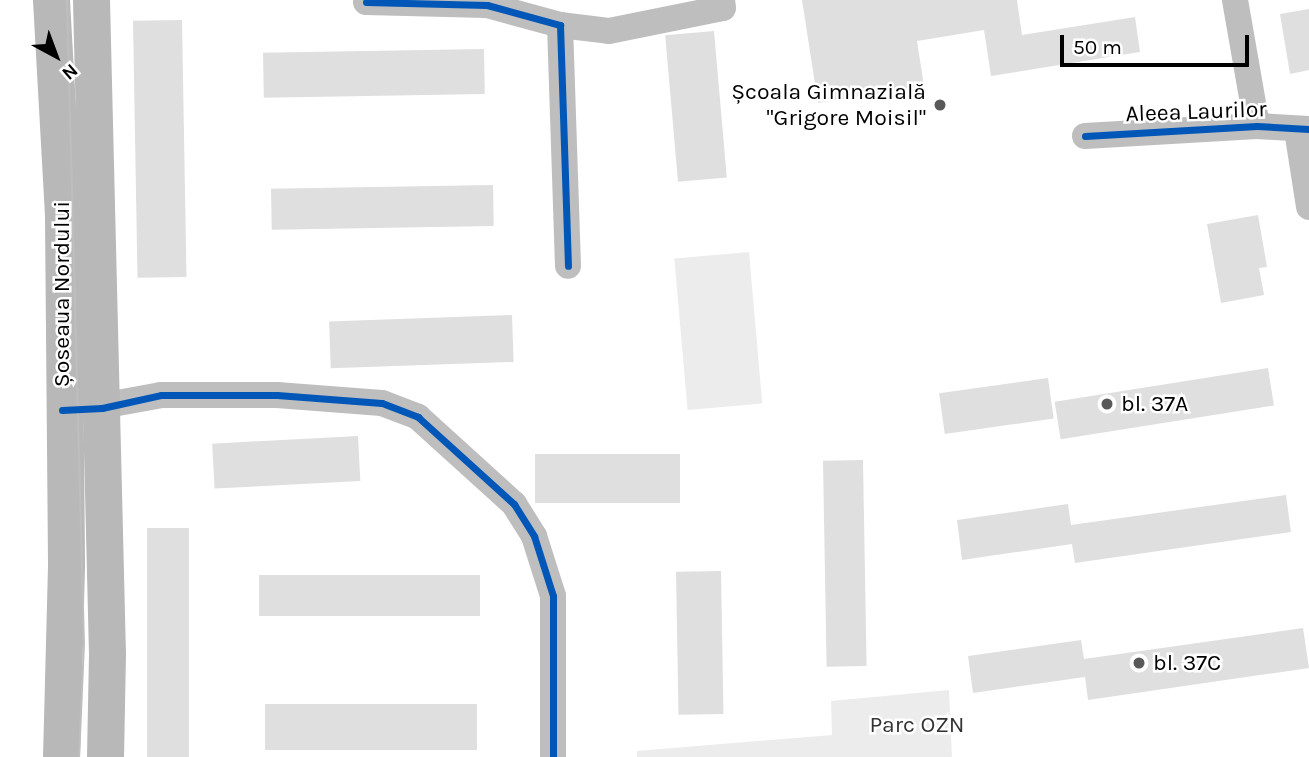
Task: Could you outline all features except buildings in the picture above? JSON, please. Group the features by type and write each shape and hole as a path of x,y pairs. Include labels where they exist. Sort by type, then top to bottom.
{"main road":[{"name":"Șoseaua Nordului","path":"51,0 62,217 62,410 66,566 61,757"},
{"name":"Șoseaua Nordului","path":"91,0 102,408 105,757"}],"street":[{"path":"366,2 487,5 559,25 609,31 723,8 722,0"},
{"path":"1235,0 1257,126"},
{"path":"559,25 568,266"},
{"name":"Aleea Laurilor","path":"1085,136 1257,126 1303,130"},
{"path":"1303,130 1309,207"},
{"path":"62,410 102,408 161,395 277,395 382,403 418,416 514,505 539,548 553,596 553,757"}],"green space":[{"path":"749,252 762,403 688,410 674,259"},
{"name":"Parc OZN","path":"949,690 952,757 637,757 637,751 832,735 831,701"}],"tram line":[{"path":"67,0 84,644 79,757"}],"cycle path":[{"path":"366,2 487,5 560,25 568,266"},
{"path":"1085,136 1257,126 1309,129"},
{"path":"62,410 102,408 161,395 277,395 382,403 418,417 514,504 534,536 553,596 553,757"}],"place":[{"name":"Școala Gimnazială \"Grigore Moisil\"","path":"940,105"},
{"name":"bl. 37A","path":"1107,404"},
{"name":"bl. 37C","path":"1139,663"}]}
